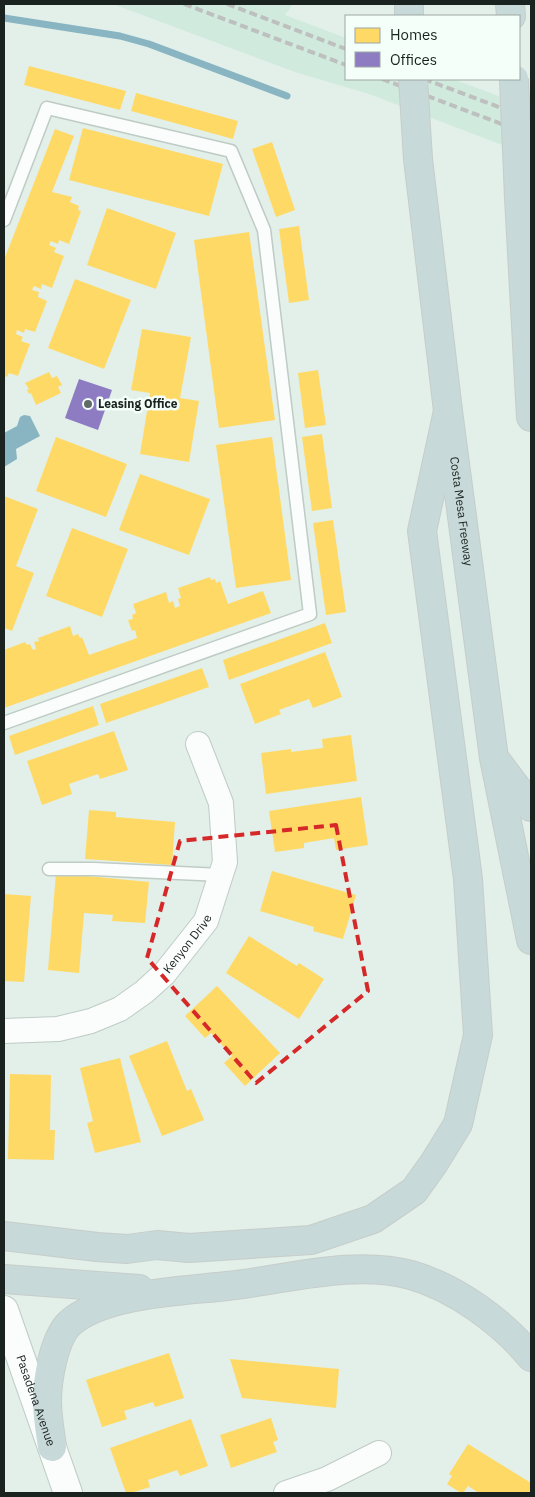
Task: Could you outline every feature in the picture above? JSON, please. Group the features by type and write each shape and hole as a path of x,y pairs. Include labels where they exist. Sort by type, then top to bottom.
{"highway":[{"name":"Costa Mesa Freeway","path":"413,80 418,159 448,411 494,758 531,940"},
{"path":"514,80 531,417"},
{"path":"4,1236 126,1249 157,1245 189,1248 311,1240 373,1219 414,1191 458,1124 478,1034 468,879 422,531 448,411"},
{"path":"494,758 531,807"},
{"path":"52,1447 47,1402 55,1348 61,1335 70,1324 83,1314 127,1299 166,1292 227,1286 344,1270 369,1269 410,1275 436,1284 489,1317 522,1346 531,1357"},
{"path":"4,1278 166,1292"}],"main road":[{"name":"Pasadena Avenue","path":"4,1310 68,1493"}],"street":[{"name":"Kenyon Drive","path":"4,1031 58,1029 91,1021 120,1009 144,992 164,974 206,921 226,862 221,803 198,744"},
{"path":"286,1493 327,1479 379,1453"}],"lane":[{"path":"4,220 47,108 231,151 264,230 310,614 4,723"},
{"path":"48,869 94,869 221,875"}],"highlighted area":[{"path":"336,825 368,991 256,1083 147,958 180,841"}],"shaded area":[{"path":"113,4 291,4 285,15 345,38 345,80 456,80 531,108 531,156 369,94 295,72"}],"water":[{"path":"24,415 30,416 40,436 16,449 17,459 4,467 4,433 17,426 20,417"}],"building: Homes":[{"path":"29,66 126,91 120,110 24,85"},
{"path":"136,93 238,121 233,139 131,111"},
{"path":"83,128 223,164 209,216 69,180"},
{"path":"55,129 74,136 52,192 72,197 70,202 79,206 78,210 81,211 69,244 59,240 58,244 51,241 49,245 56,248 54,252 64,256 52,288 42,284 41,289 34,286 32,290 39,292 38,297 47,301 35,332 25,329 24,333 17,330 16,334 23,337 21,341 30,344 18,376 9,373 7,377 4,376 4,260"},
{"path":"272,142 295,210 276,217 252,149"},
{"path":"107,208 176,233 156,289 87,265"},
{"path":"299,226 309,300 289,303 279,229"},
{"path":"249,232 275,420 219,428 194,240"},
{"path":"75,279 131,300 104,369 48,348"},
{"path":"142,329 191,337 180,398 199,401 189,462 140,454 150,393 131,390"},
{"path":"318,370 326,425 305,428 298,373"},
{"path":"49,372 52,378 57,376 62,385 58,387 61,393 36,405 25,383"},
{"path":"322,434 332,508 312,511 302,437"},
{"path":"56,437 127,464 106,517 36,491"},
{"path":"272,437 291,580 236,588 216,445"},
{"path":"140,474 210,499 189,555 119,530"},
{"path":"4,496 38,509 16,566 34,573 12,631 4,628"},
{"path":"333,520 346,612 326,615 313,523"},
{"path":"72,528 128,549 102,617 46,596"},
{"path":"210,577 211,580 215,579 216,583 220,581 228,604 263,591 271,613 4,708 4,650 25,642 27,645 30,644 33,650 36,649 34,642 39,641 38,638 70,626 73,636 78,634 80,638 82,637 89,655 137,638 135,630 132,631 128,620 133,619 132,615 136,613 133,604 166,592 169,603 173,601 175,608 180,606 178,599 181,598 178,588"},
{"path":"325,623 332,643 229,680 223,660"},
{"path":"325,652 342,697 313,708 309,699 279,710 281,714 255,724 240,684"},
{"path":"202,668 209,687 106,723 100,704"},
{"path":"93,706 99,725 15,755 9,736"},
{"path":"114,731 128,770 100,779 98,774 69,784 72,794 42,805 27,761"},
{"path":"351,735 357,781 266,794 261,753 291,749 291,752 323,748 322,739"},
{"path":"361,797 368,845 336,850 334,838 304,843 304,848 275,852 269,811"},
{"path":"89,810 116,812 116,817 175,822 172,865 85,859"},
{"path":"272,871 356,895 343,939 313,931 314,927 260,911"},
{"path":"56,873 149,882 145,923 112,921 113,915 84,913 79,973 48,970"},
{"path":"4,894 31,896 24,982 4,981"},
{"path":"249,936 297,966 299,963 324,979 299,1019 226,973"},
{"path":"217,986 280,1053 245,1086 224,1063 232,1056 211,1033 205,1038 185,1016"},
{"path":"167,1041 187,1091 191,1089 204,1120 162,1136 129,1056"},
{"path":"120,1058 141,1142 95,1153 87,1123 93,1121 80,1068"},
{"path":"10,1074 51,1075 50,1130 55,1130 54,1160 8,1159"},
{"path":"169,1353 184,1398 155,1407 153,1402 124,1411 127,1419 102,1427 86,1380"},
{"path":"230,1359 339,1369 336,1408 242,1398"},
{"path":"271,1418 278,1440 273,1442 277,1452 231,1468 220,1435"},
{"path":"191,1419 208,1466 180,1476 177,1470 148,1480 150,1487 126,1493 110,1448"},
{"path":"468,1444 531,1483 531,1493 479,1493 468,1486 461,1493 447,1484 452,1476 449,1474"}],"building: Offices":[{"name":"Leasing Office","path":"79,379 112,390 98,430 65,418"}],"waterway":[{"path":"4,18 120,36 149,44 287,96"}],"railway":[{"path":"184,4 345,65"},
{"path":"227,4 345,49"},
{"path":"385,80 531,135"},
{"path":"427,80 531,119"}],"place":[{"name":"Leasing Office","path":"88,404"}]}
